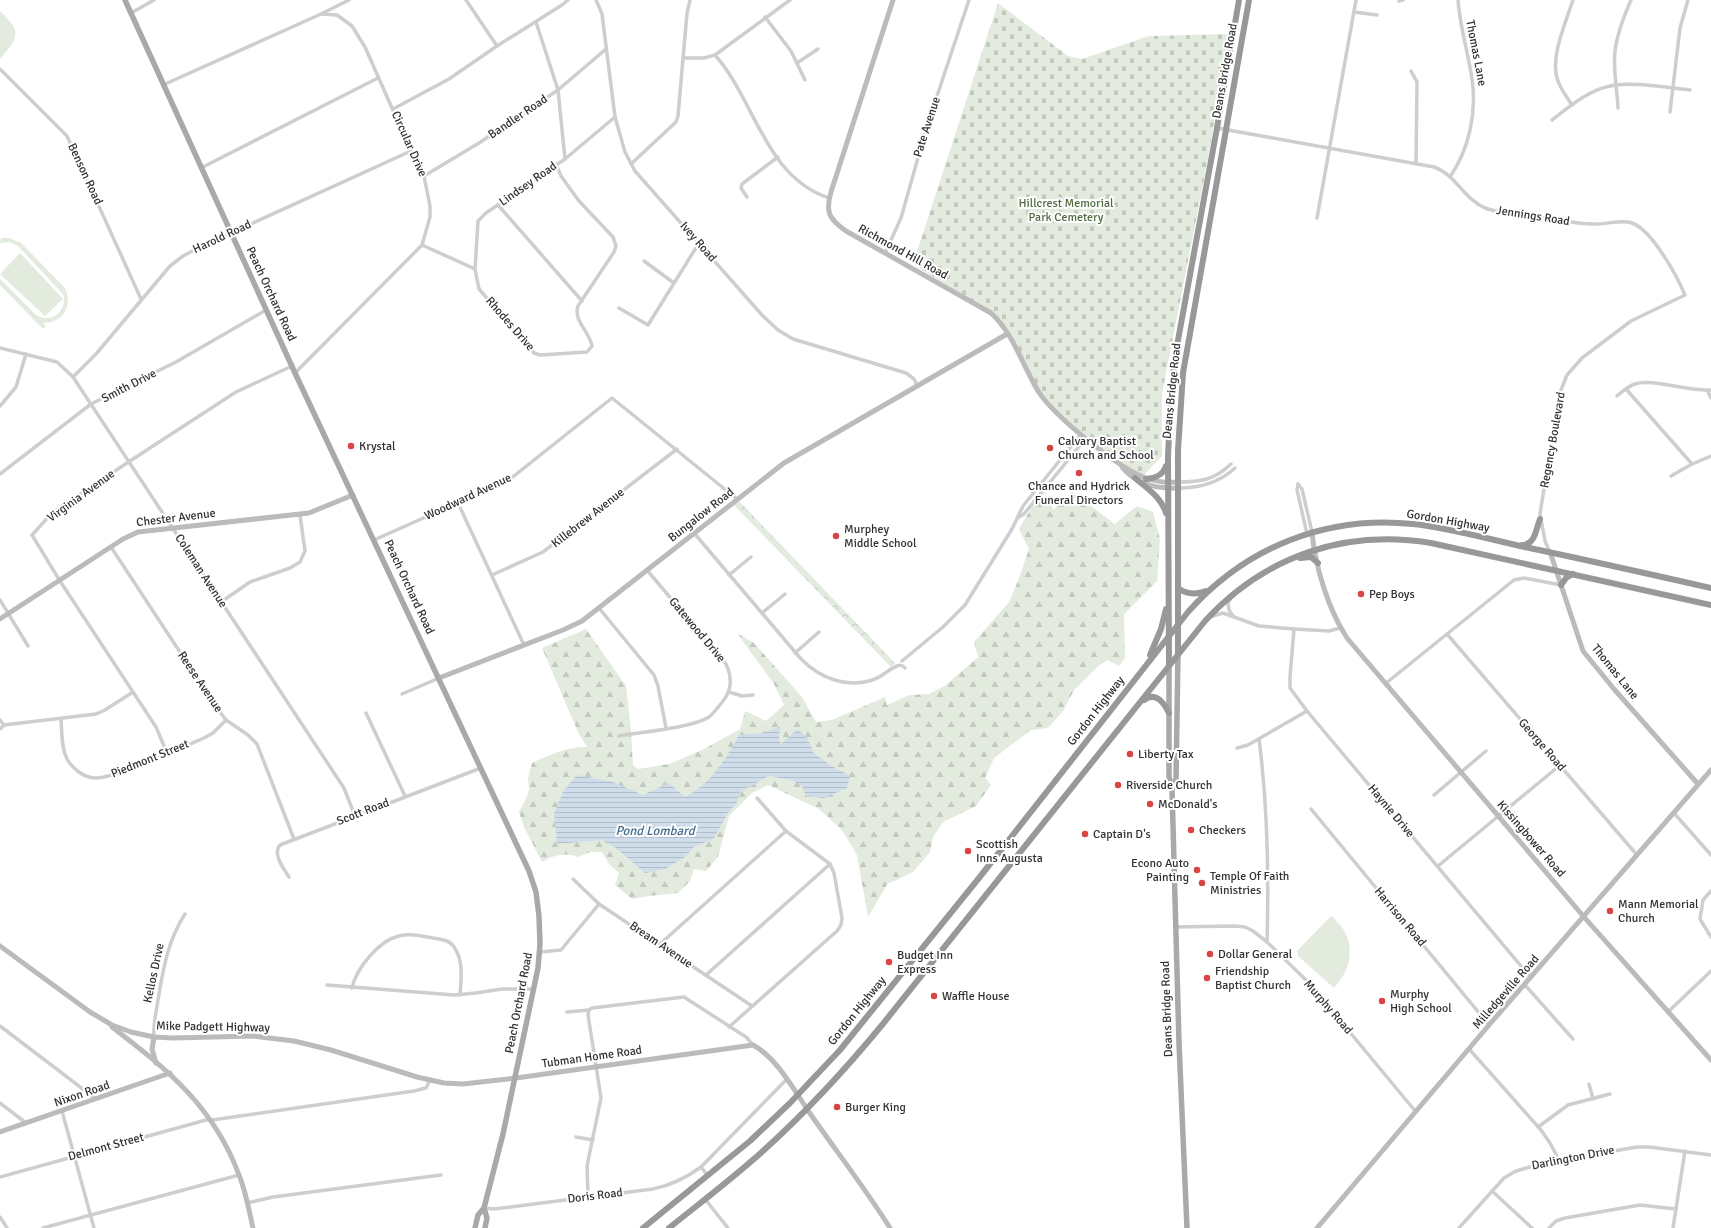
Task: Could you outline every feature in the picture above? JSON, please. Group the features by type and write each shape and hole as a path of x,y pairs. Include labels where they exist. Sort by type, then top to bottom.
{"highway":[{"name":"Deans Bridge Road","path":"1169,665 1168,422 1176,351 1217,128 1238,0"},
{"name":"Deans Bridge Road","path":"1178,654 1179,414 1183,373 1249,0"},
{"path":"1146,479 1156,477 1163,472 1166,468 1168,456"},
{"path":"1135,478 1160,500 1169,522"},
{"path":"1516,545 1525,545 1531,541 1540,519"},
{"name":"Gordon Highway","path":"643,1228 750,1141 798,1095 853,1035 1198,601 1213,587 1252,558 1275,545 1310,533 1359,524 1407,524 1434,528 1550,552 1711,588"},
{"name":"Gordon Highway","path":"669,1228 763,1151 807,1109 850,1063 882,1026 1205,620 1235,592 1270,568 1314,550 1348,542 1376,539 1397,539 1431,543 1711,604"},
{"path":"1270,568 1302,557 1311,557 1318,563"},
{"path":"1562,585 1566,578 1573,574"},
{"path":"1178,588 1184,593 1200,593 1213,587"},
{"path":"1133,681 1157,640 1164,618 1169,592"},
{"path":"1136,706 1148,697 1155,697 1162,701 1169,713"}],"main road":[{"name":"Peach Orchard Road","path":"124,0 230,233 520,851 533,883 538,904 540,952 534,989 516,1078 484,1208 478,1215 475,1228"},
{"name":"Deans Bridge Road","path":"1172,789 1176,779 1178,654"},
{"name":"Deans Bridge Road","path":"1169,665 1169,777 1172,789 1175,927 1187,1228"},
{"name":"Peach Orchard Road","path":"484,1208 487,1218 485,1228"}],"street":[{"path":"131,13 154,0"},
{"path":"163,85 349,0"},
{"path":"466,0 497,46"},
{"path":"393,109 449,79 568,0"},
{"name":"Ivey Road","path":"596,0 602,14 615,118 625,152 631,164 762,315 781,333 807,344 906,373 912,376 917,385"},
{"path":"631,164 676,122 678,116 687,13 690,0"},
{"path":"683,58 704,58 715,55 790,0"},
{"name":"Richmond Hill Road","path":"893,0 829,198 829,213 833,221 846,231 991,314 999,322 1007,334 1032,380 1045,400 1062,418 1135,478 1154,487 1178,485 1216,477 1231,464"},
{"name":"Pate Avenue","path":"885,253 901,218 927,126 969,0"},
{"path":"1317,218 1356,0"},
{"name":"Thomas Lane","path":"1450,177 1461,157 1468,137 1472,122 1474,98 1472,78 1460,21 1458,0"},
{"path":"1572,105 1557,80 1555,65 1557,52 1573,0"},
{"path":"1618,108 1615,61 1616,42 1631,0"},
{"path":"1670,112 1681,22 1688,0"},
{"path":"1354,12 1376,15"},
{"name":"Circular Drive","path":"295,373 422,245 430,217 430,206 424,176 411,151 365,47 352,26 337,15 321,14"},
{"path":"766,18 791,51 805,80"},
{"path":"536,22 558,90 565,159"},
{"name":"Bandler Road","path":"424,176 479,143 558,90 606,49"},
{"path":"797,63 818,49"},
{"path":"715,55 732,78 761,133 794,179 829,198"},
{"name":"Benson Road","path":"0,69 67,136 141,299"},
{"path":"1411,71 1416,82 1416,164"},
{"path":"201,168 378,78"},
{"path":"1552,120 1593,92 1616,84 1690,90"},
{"name":"Lindsey Road","path":"475,269 478,220 565,159 615,118"},
{"name":"Jennings Road","path":"1217,128 1441,169 1477,203 1500,212 1581,224 1632,223 1649,236 1674,270 1685,295"},
{"name":"Harold Road","path":"73,377 96,354 141,299 176,260 230,233 411,151"},
{"path":"747,197 741,188 742,184 778,157"},
{"name":"Rhodes Drive","path":"475,269 479,289 534,353 540,355 586,352 592,346 591,339 577,317 576,312 614,252 616,246 613,238 579,201 561,176 556,164"},
{"path":"498,205 582,301"},
{"path":"619,308 648,325 699,243"},
{"path":"422,245 475,269"},
{"path":"644,261 674,283"},
{"name":"Regency Boulevard","path":"1550,552 1540,519 1558,399 1568,375 1582,358 1631,321 1685,295"},
{"name":"Smith Drive","path":"0,474 91,404 176,362 266,310"},
{"name":"Bungalow Road","path":"402,694 575,625 599,608 784,463 802,451 1007,334"},
{"name":"Coleman Avenue","path":"0,348 57,362 73,377 130,461 344,788 355,816"},
{"path":"0,406 16,387 26,354"},
{"name":"Virginia Avenue","path":"167,753 156,727 60,581 32,535 52,514 236,392 292,366"},
{"path":"1617,396 1634,384 1642,382 1709,390 1711,398"},
{"path":"1626,389 1692,464"},
{"name":"Woodward Avenue","path":"374,540 509,480 612,398 676,449"},
{"path":"902,661 943,627 965,605 1019,517 1024,514 1084,436"},
{"path":"676,449 737,499"},
{"name":"Killebrew Avenue","path":"492,575 543,552 676,449"},
{"path":"1671,476 1692,464 1711,456"},
{"name":"Richmond Hill Road","path":"1120,465 1146,479 1168,486"},
{"name":"Richmond Hill Road","path":"1178,485 1193,487 1219,480 1235,468"},
{"name":"Kissingbower Road","path":"1310,533 1300,507 1297,490 1298,484 1302,489 1310,533 1318,563 1340,628 1347,638 1584,917 1711,1060"},
{"name":"Chester Avenue","path":"0,619 111,547 138,532 300,515 318,510 353,495"},
{"path":"458,503 524,645"},
{"path":"221,602 250,582 290,568 300,562 305,551 300,515"},
{"path":"694,534 795,653 816,673 828,679 843,682 860,682 876,679 898,666 905,668"},
{"name":"Reese Avenue","path":"111,547 214,704 226,720 248,735 257,744 294,839"},
{"name":"Thomas Lane","path":"1550,552 1584,651 1614,688 1698,784"},
{"path":"730,575 751,557"},
{"name":"Gatewood Drive","path":"647,570 726,664 730,678 729,692"},
{"path":"1385,684 1514,580 1524,578 1562,585"},
{"path":"1233,616 1229,610 1228,603 1235,592"},
{"path":"762,613 785,594"},
{"path":"0,600 28,646"},
{"path":"599,608 654,675 660,695 666,728"},
{"path":"1205,620 1223,613 1233,616 1241,621 1259,626 1329,631 1340,628"},
{"name":"Haynie Drive","path":"1294,629 1290,688 1307,711 1531,978"},
{"path":"795,653 819,632"},
{"name":"George Road","path":"1447,634 1637,855"},
{"path":"0,729 4,725 100,713 133,692"},
{"path":"619,736 698,722 707,718 715,711 729,692 742,696 753,695"},
{"path":"1237,748 1248,746 1307,711"},
{"path":"366,713 405,796"},
{"name":"Piedmont Street","path":"61,719 64,749 68,760 77,770 92,778 107,776 208,736 226,720"},
{"path":"0,720 4,725"},
{"path":"1259,739 1266,797 1269,879 1267,942"},
{"path":"1434,795 1486,751"},
{"path":"1438,866 1559,766"},
{"name":"Scott Road","path":"289,877 279,859 277,850 280,845 481,768"},
{"name":"Milledgeville Road","path":"1317,1228 1490,1025 1711,770"},
{"path":"729,1026 837,931 842,922 834,873 830,864 786,831 757,798"},
{"name":"Harrison Road","path":"1311,809 1490,1025"},
{"path":"1674,813 1711,855"},
{"path":"660,944 786,831"},
{"path":"706,975 830,864"},
{"name":"Bream Avenue","path":"574,879 599,904 752,1006"},
{"path":"1711,890 1703,900 1700,909 1700,919 1711,937"},
{"path":"540,952 561,950 599,904"},
{"name":"Kellos Drive","path":"156,1063 152,1049 165,959 174,932 186,914"},
{"name":"Murphy Road","path":"1175,927 1234,926 1245,927 1253,931 1267,942 1308,983 1416,1112"},
{"path":"352,988 359,970 382,944 396,936 414,935 445,940 455,947 461,968 460,994"},
{"name":"Mike Padgett Highway","path":"0,946 102,1020 131,1032 154,1037 253,1036 294,1041 331,1050 430,1080"},
{"path":"1669,1011 1711,971"},
{"path":"327,985 352,988 460,994 502,988 534,989"},
{"path":"1525,985 1573,1039"},
{"path":"567,1012 684,997 746,1037 753,1045 764,1052 787,1079 890,1228"},
{"path":"588,1196 587,1166 601,1098 588,1015 589,1010"},
{"path":"102,1020 170,1073 212,1120 239,1175 253,1228"},
{"path":"0,1026 97,1100"},
{"name":"Tubman Home Road","path":"430,1080 463,1084 753,1045"},
{"path":"1470,1050 1538,1127 1550,1143 1559,1160"},
{"name":"Nixon Road","path":"0,1132 97,1100 170,1073"},
{"name":"Doris Road","path":"484,1208 494,1209 664,1186 684,1178 701,1167 787,1079"},
{"path":"212,1120 414,1092 426,1088 430,1080"},
{"path":"1589,1084 1593,1099"},
{"path":"1538,1127 1568,1104 1610,1094"},
{"path":"0,1103 26,1123"},
{"path":"62,1111 73,1156 94,1228"},
{"name":"Delmont Street","path":"0,1177 206,1120 212,1120"},
{"path":"576,1137 593,1140"},
{"name":"Darlington Drive","path":"1459,1228 1504,1178 1528,1166 1649,1146 1711,1155"},
{"path":"1673,1228 1685,1151"},
{"path":"701,1167 708,1176"},
{"path":"43,1228 90,1214 239,1175"},
{"path":"247,1203 273,1197 441,1175"},
{"path":"1492,1191 1532,1228"},
{"path":"705,1199 728,1228"},
{"path":"1549,1228 1556,1221 1565,1218 1640,1205 1676,1209"},
{"path":"0,1217 7,1228"}],"green space":[{"name":"Hillcrest Memorial Park Cemetery","path":"998,3 1068,56 1082,59 1149,36 1230,34 1204,179 1162,394 1162,456 1142,477 1072,427 1039,392 999,322 976,304 913,264"},
{"path":"0,11 12,24 15,30 15,35 11,45 0,59"},
{"path":"1,238 9,238 21,243 65,288 68,301 67,307 61,317 50,322 43,323 46,326 43,329 0,285 0,279 36,315 42,317 52,317 61,311 64,300 63,294 18,246 9,242 0,243"},
{"path":"20,253 63,299 45,316 0,274"},
{"path":"1072,492 1115,524 1137,506 1153,512 1160,539 1157,581 1124,614 1125,658 1119,666 1107,660 1097,667 1074,690 1063,711 1048,728 1031,730 994,758 985,778 991,785 976,806 943,822 933,837 930,852 913,872 888,883 868,917 857,855 842,830 819,809 768,785 752,793 729,816 718,857 706,871 694,869 690,881 678,893 632,899 615,885 619,873 609,864 602,852 591,852 578,857 573,855 560,855 542,862 524,827 519,812 527,797 529,789 528,778 532,763 566,750 587,747 578,732 542,648 586,629 626,686 633,765 638,769 669,764 704,749 740,729 745,711 766,721 784,705 774,684 737,633 754,643 802,697 816,722 832,720 885,697 887,705 909,695 929,694 946,685 978,657 974,642 1009,602 1029,549 1019,529 1032,507 1041,497 1050,501 1053,510"},
{"path":"739,501 895,663 891,667 734,505"},
{"path":"1331,916 1345,932 1350,951 1346,970 1334,988 1298,956 1297,951"}],"water":[{"name":"Pond Lombard","path":"780,727 779,740 781,744 798,729 807,738 814,753 830,765 850,776 847,788 824,798 806,796 802,786 792,780 769,776 740,792 737,802 728,813 714,838 694,847 685,857 665,869 645,873 616,848 601,840 557,844 554,813 564,790 577,775 613,782 643,795 669,783 685,797 694,792 710,778 723,762 739,735 762,733"}],"place":[{"name":"Krystal","path":"351,446"},
{"name":"Calvary Baptist Church and School","path":"1050,448"},
{"name":"Chance and Hydrick Funeral Directors","path":"1079,473"},
{"name":"Murphey Middle School","path":"836,536"},
{"name":"Pep Boys","path":"1361,594"},
{"name":"Liberty Tax","path":"1130,754"},
{"name":"Riverside Church","path":"1118,785"},
{"name":"McDonald's","path":"1150,804"},
{"name":"Checkers","path":"1191,830"},
{"name":"Captain D's","path":"1085,834"},
{"name":"Scottish Inns Augusta","path":"968,851"},
{"name":"Econo Auto Painting","path":"1197,870"},
{"name":"Temple Of Faith Ministries","path":"1202,883"},
{"name":"Mann Memorial Church","path":"1610,911"},
{"name":"Dollar General","path":"1210,954"},
{"name":"Budget Inn Express","path":"889,962"},
{"name":"Friendship Baptist Church","path":"1207,978"},
{"name":"Waffle House","path":"934,996"},
{"name":"Murphy High School","path":"1382,1001"},
{"name":"Burger King","path":"837,1107"}]}
